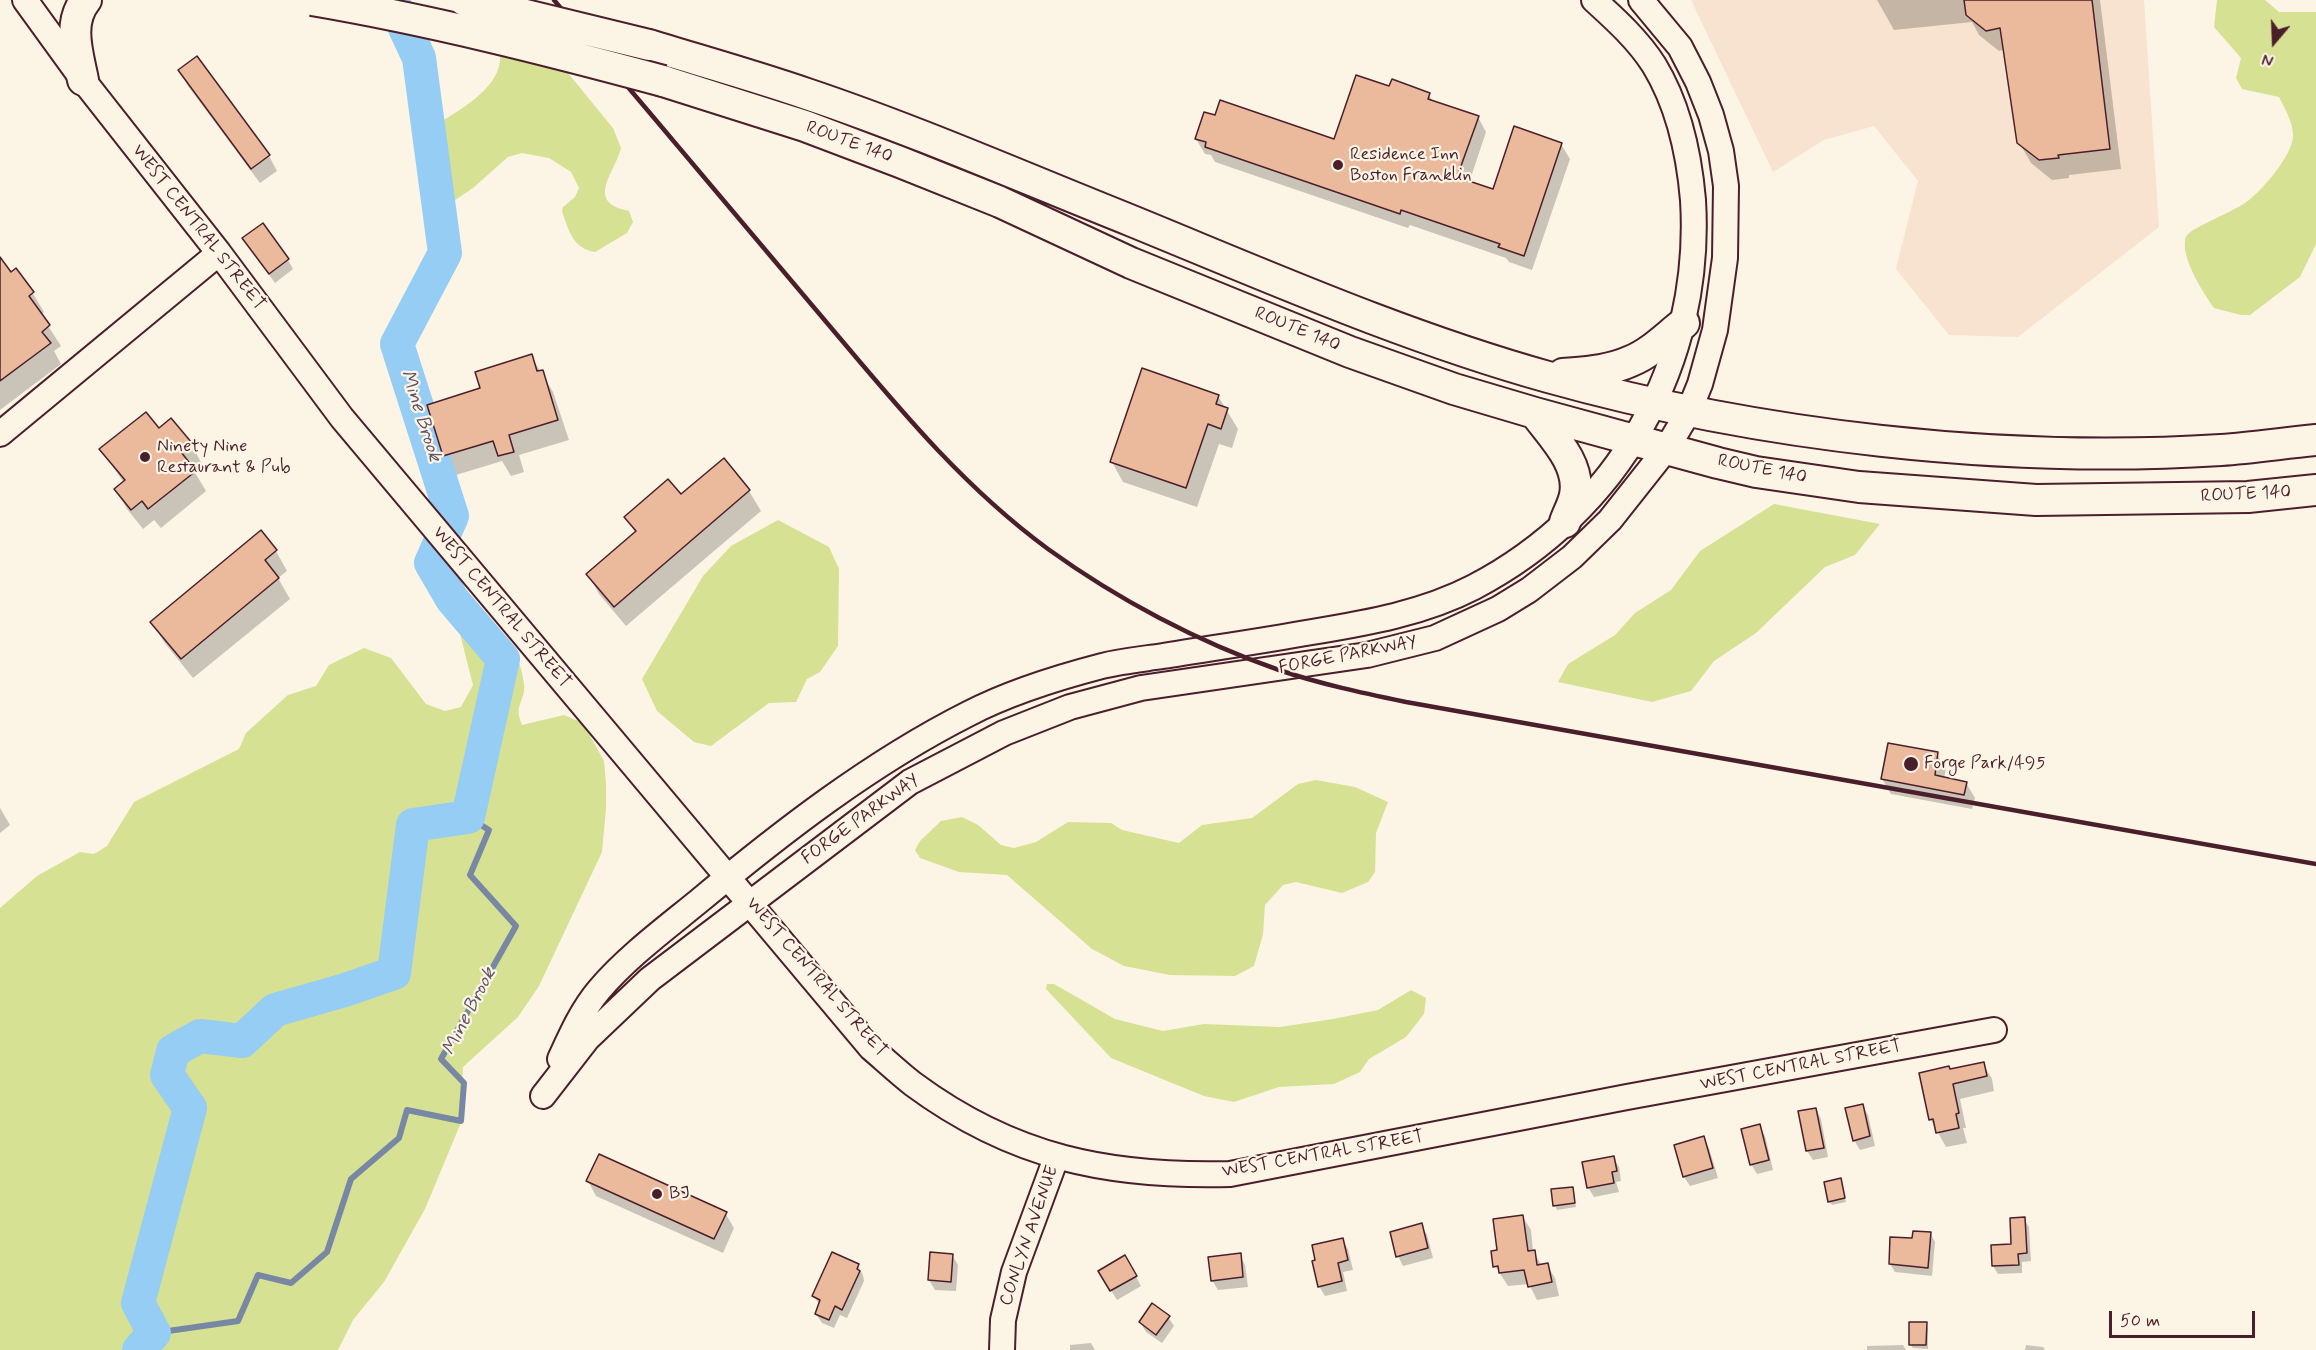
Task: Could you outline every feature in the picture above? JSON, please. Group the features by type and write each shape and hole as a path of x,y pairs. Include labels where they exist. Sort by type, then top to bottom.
{"main road":[{"path":"83,80 74,35 81,6 86,0"},
{"name":"ROUTE 140","path":"312,0 353,7 539,49 663,81 805,126 1000,202 1131,263 1350,352 1454,389 1534,413 1756,472 1859,487 1964,496 2060,500 2248,496 2316,490"},
{"name":"ROUTE 140","path":"464,0 649,45 819,98 947,146 1362,315 1545,376 1655,404 1775,426 1871,439 2009,450 2150,452 2221,450 2316,440"},
{"path":"1545,376 1599,370 1632,361 1683,323"},
{"path":"1534,413 1561,449 1574,474 1575,494 1565,522"}],"street":[{"name":"WEST CENTRAL STREET","path":"25,0 83,80 219,253 342,418 872,1048 913,1084 1004,1139 1056,1158 1134,1171 1178,1175 1230,1174 1628,1097 1994,1030"},
{"name":"FORGE PARKWAY","path":"1594,0 1624,27 1646,54 1665,84 1678,116 1687,150 1694,221 1690,290 1683,323 1672,362 1655,404 1634,439 1602,483 1565,522 1501,571 1439,603 1370,622 1106,665 1036,685 970,712 909,747 847,787 728,877 649,942 600,989 576,1024 543,1096 588,1038 650,979 910,782 1004,733 1070,706 1141,688 1278,670 1389,651 1435,638 1467,624 1529,590 1572,557 1626,502 1667,448 1689,411 1708,357 1721,294 1727,223 1726,186 1714,124 1698,82 1680,47 1641,0"},
{"path":"0,434 219,253"},
{"name":"CONLYN AVENUE","path":"1002,1350 1003,1320 1014,1272 1056,1158"}],"shaded area":[{"path":"1691,0 2144,0 2159,227 2018,337 1949,335 1896,269 1918,181 1874,126 1824,140 1773,172"}],"green space":[{"path":"2217,0 2265,0 2279,12 2316,12 2316,244 2300,277 2250,315 2214,308 2190,267 2185,239 2193,230 2242,205 2257,193 2281,164 2292,144 2293,131 2279,97 2242,89 2236,78 2241,58 2214,27"},
{"path":"500,53 554,56 613,128 621,148 609,177 605,194 608,201 615,207 629,211 633,222 627,233 595,252 581,247 569,231 562,211 563,207 575,197 579,188 571,172 549,158 522,153 508,157 473,188 434,214 429,166 431,128 465,106 487,88 499,66"},
{"path":"1774,504 1880,524 1855,555 1825,567 1756,633 1714,661 1691,691 1652,702 1558,682 1568,664 1615,635 1635,613 1671,590 1700,551"},
{"path":"778,520 829,547 839,569 838,646 820,672 807,679 796,702 769,703 711,746 694,742 657,711 642,679 703,576 731,546"},
{"path":"469,598 504,636 517,658 524,684 519,707 522,725 564,715 583,723 604,761 606,809 602,852 539,986 518,1017 463,1067 460,1125 425,1209 384,1282 353,1320 338,1350 0,1350 0,908 37,876 80,852 94,854 107,846 134,802 239,749 246,733 288,695 316,686 329,665 364,648 391,658 426,704 445,711 461,707 473,685 458,626"},
{"path":"1316,780 1355,787 1388,802 1376,833 1375,872 1368,882 1342,893 1296,882 1283,885 1265,905 1263,934 1254,966 1235,976 1170,975 1124,966 1092,949 1007,875 959,872 920,858 915,850 920,841 941,821 962,817 978,825 1001,845 1014,848 1036,842 1068,822 1111,823 1122,830 1179,843 1202,825 1252,818 1298,784"},
{"path":"1047,984 1054,984 1115,1019 1163,1031 1204,1024 1280,1027 1378,1010 1411,990 1426,998 1424,1014 1406,1037 1369,1059 1360,1072 1334,1084 1279,1087 1234,1102 1204,1096 1111,1058 1046,989"}],"building":[{"path":"1964,0 2092,0 2110,149 2058,155 2059,158 2039,160 2017,143 2000,28 1986,31 1966,15"},
{"path":"197,56 270,155 251,169 178,70"},
{"name":"Residence Inn Boston Franklin","path":"1356,75 1389,86 1392,79 1430,93 1428,99 1479,116 1457,177 1493,189 1514,126 1562,143 1524,256 1498,247 1500,244 1401,210 1400,214 1205,147 1206,142 1195,139 1204,112 1215,115 1220,100 1334,139"},
{"path":"263,223 289,259 269,274 242,238"},
{"path":"0,257 11,272 16,268 34,292 29,296 50,325 42,332 51,343 0,381"},
{"path":"532,354 537,371 543,370 558,420 509,435 514,452 498,456 493,441 443,456 427,405 480,388 475,372"},
{"path":"1142,368 1219,395 1216,404 1228,408 1221,429 1208,424 1186,488 1110,462"},
{"name":"Ninety Nine Restaurant & Pub","path":"146,412 159,428 171,418 192,443 181,452 196,471 148,509 142,501 131,510 114,489 125,480 99,449"},
{"path":"724,458 750,490 614,607 586,574 636,531 624,517 668,479 681,494"},
{"path":"261,530 277,550 265,560 279,578 181,659 150,622"},
{"path":"1888,743 1938,752 1935,775 1967,782 1964,795 1881,779"},
{"path":"1984,1062 1987,1076 1953,1084 1959,1113 1956,1114 1959,1128 1936,1133 1933,1119 1929,1120 1919,1073 1949,1066 1950,1069"},
{"path":"1863,1104 1870,1136 1853,1141 1845,1108"},
{"path":"1816,1108 1824,1148 1806,1151 1798,1111"},
{"path":"1760,1124 1769,1160 1750,1165 1741,1129"},
{"path":"1704,1136 1713,1168 1683,1177 1674,1145"},
{"path":"599,1154 727,1212 714,1239 586,1181"},
{"path":"1614,1156 1617,1171 1612,1172 1614,1183 1587,1188 1582,1162"},
{"path":"1841,1178 1845,1198 1828,1202 1824,1182"},
{"path":"1573,1187 1575,1203 1553,1206 1551,1189"},
{"path":"1523,1215 1528,1251 1535,1250 1537,1265 1548,1263 1552,1282 1528,1287 1524,1270 1499,1273 1498,1266 1493,1267 1491,1251 1497,1250 1493,1219"},
{"path":"2025,1217 2027,1253 2018,1254 2019,1265 1992,1266 1991,1245 2011,1244 2010,1218"},
{"path":"1422,1223 1428,1248 1396,1257 1390,1232"},
{"path":"1913,1231 1931,1232 1928,1268 1889,1264 1890,1237 1912,1238"},
{"path":"1343,1238 1348,1260 1338,1263 1342,1281 1318,1287 1312,1261 1315,1260 1312,1245"},
{"path":"832,1252 859,1264 857,1269 860,1271 842,1310 835,1306 829,1320 815,1314 820,1300 812,1296"},
{"path":"930,1252 953,1254 951,1282 928,1280"},
{"path":"1241,1253 1243,1277 1211,1281 1208,1257"},
{"path":"1125,1255 1137,1276 1110,1291 1098,1271"},
{"path":"1152,1303 1170,1316 1156,1335 1139,1322"},
{"path":"1909,1322 1927,1322 1926,1345 1909,1345"}],"waterway":[{"name":"Mine Brook","path":"139,1350 154,1333 138,1303 190,1108 167,1075 173,1051 200,1036 242,1041 275,1010 394,973 413,825 468,817 503,659 452,599 431,563 452,516 397,344 445,253 419,58 392,0"},
{"name":"Mine Brook","path":"154,1333 238,1321 258,1275 291,1283 327,1252 351,1179 399,1138 407,1110 461,1121 464,1083 441,1059 516,926 470,875 489,830 468,817"}],"railway":[{"path":"554,0 866,369 952,465 1014,523 1048,549 1130,602 1189,633 1249,659 1294,675 1406,702 2316,864"}],"place":[{"name":"Residence Inn Boston Franklin","path":"1338,165"},
{"name":"Ninety Nine Restaurant & Pub","path":"145,457"},
{"name":"Forge Park/495","path":"1911,764"},
{"name":"BJ","path":"657,1194"}]}
